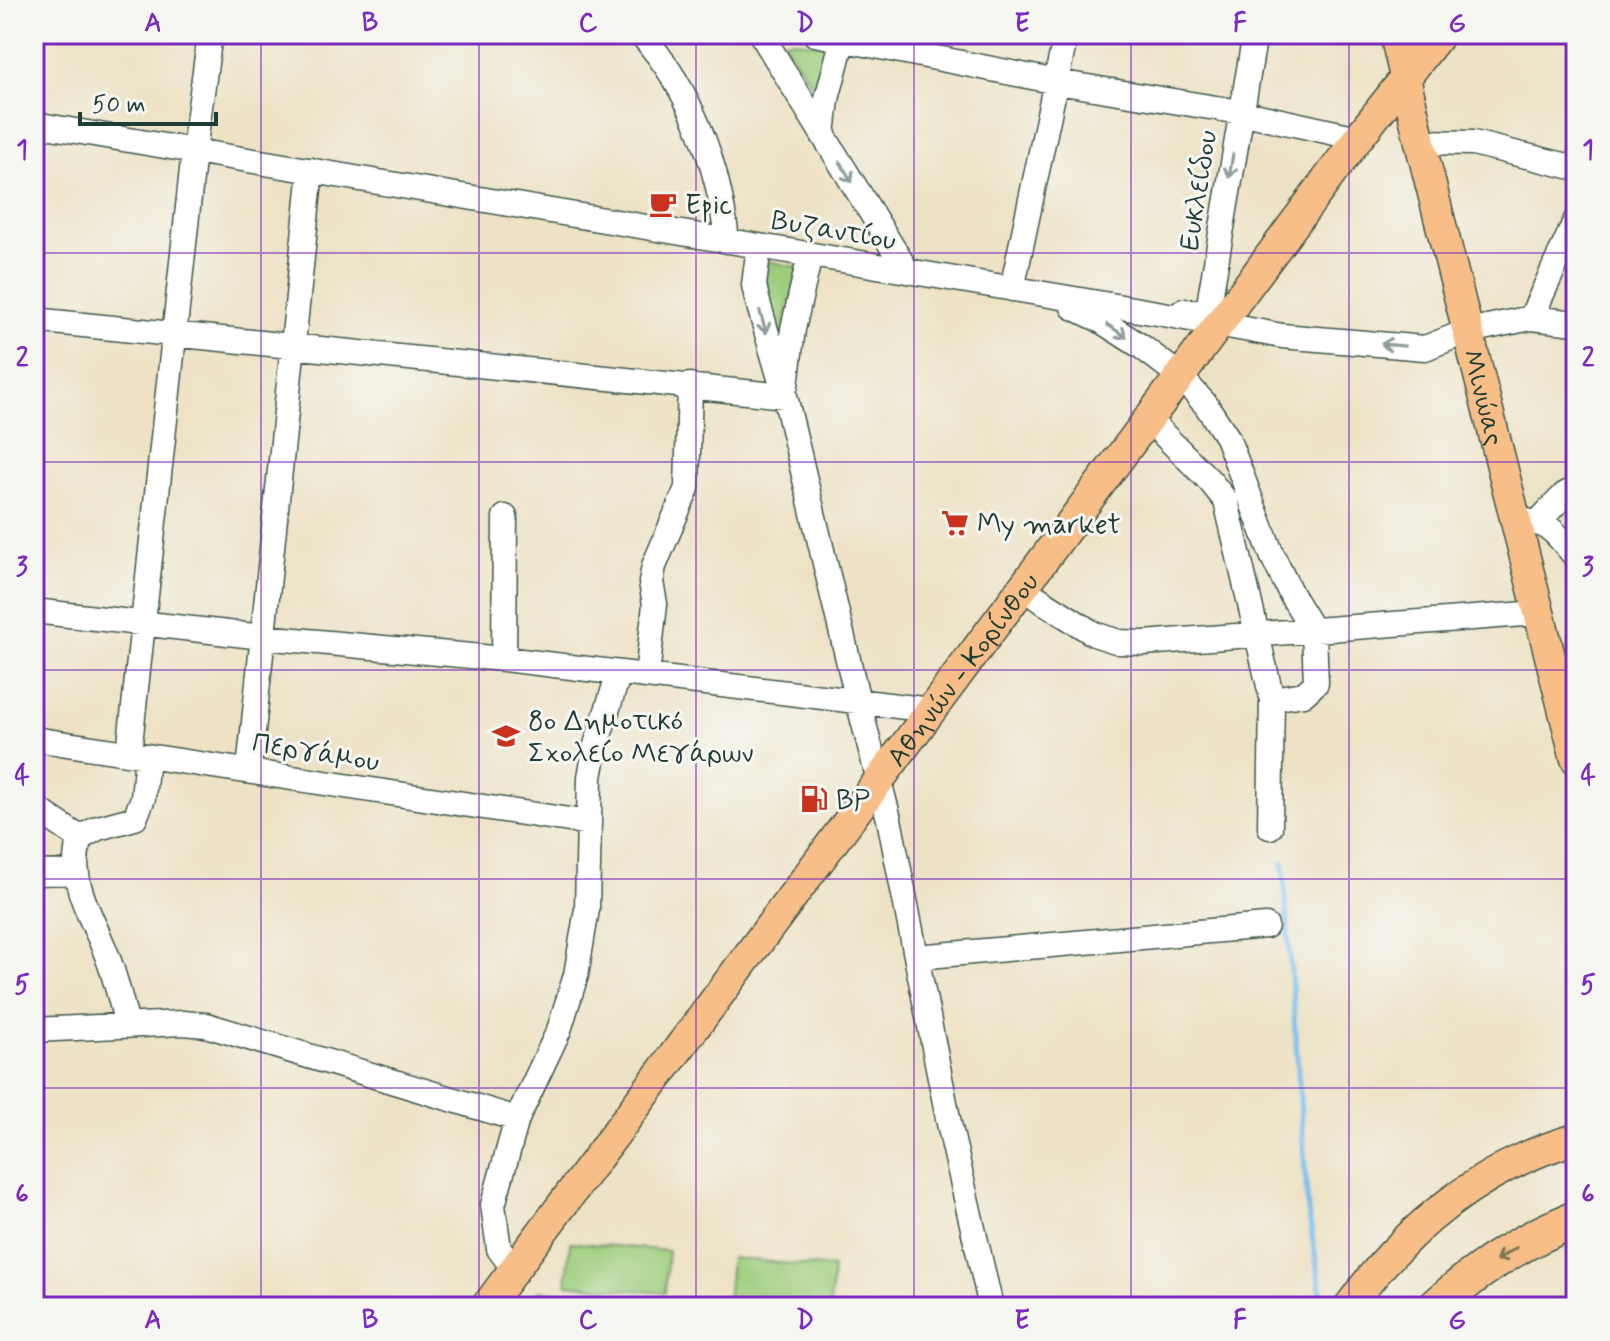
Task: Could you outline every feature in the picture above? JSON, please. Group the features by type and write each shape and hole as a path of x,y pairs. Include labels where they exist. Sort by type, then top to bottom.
{"highway":[{"path":"1436,1307 1465,1281 1513,1249 1576,1219"}],"main road":[{"name":"Μινώας","path":"1395,34 1468,331 1527,520 1539,613 1576,759"},
{"name":"Αθηνών - Κορίνθου","path":"486,1307 1358,138 1440,34"},
{"path":"1358,138 1389,134 1420,142"},
{"path":"1349,1307 1368,1280 1400,1245 1441,1208 1479,1182 1526,1157 1576,1139"}],"street":[{"path":"127,1025 109,961 85,908 76,852 80,838 98,828 135,818 143,798 138,754 141,625 210,34"},
{"path":"641,34 667,69 702,133 723,200 727,241"},
{"path":"761,34 907,271"},
{"path":"815,34 844,36 1057,82 1240,112 1358,138"},
{"path":"1012,289 1066,34"},
{"name":"Ευκλείδου","path":"1163,314 1172,309 1205,312 1209,304 1255,34"},
{"path":"823,135 827,99 844,36"},
{"name":"Βυζαντίου","path":"34,124 1282,336 1425,348 1468,331 1531,318 1576,323"},
{"path":"1420,142 1473,143 1576,168"},
{"path":"249,770 311,170"},
{"path":"1531,318 1576,220"},
{"path":"759,246 754,285 757,299 785,396 858,701 880,779 950,1128 991,1307"},
{"path":"785,396 793,329 810,255"},
{"path":"1049,295 1098,319 1180,376 1206,405 1227,437 1272,555 1314,632 1316,683 1304,694 1272,699"},
{"path":"34,320 785,396"},
{"path":"647,676 655,604 651,582 654,566 687,488 690,385"},
{"path":"1148,419 1226,501 1272,699 1270,827"},
{"path":"1527,520 1576,488"},
{"path":"504,659 505,517"},
{"path":"1527,520 1548,526 1576,557"},
{"path":"1022,588 1094,634 1119,642 1314,632 1539,613"},
{"path":"34,611 141,625 504,659 931,710"},
{"path":"514,1269 499,1249 493,1205 517,1119 559,1030 576,975 587,909 590,777 596,745 619,673"},
{"name":"Περγάμου","path":"34,739 589,823"},
{"path":"34,807 49,814 80,838"},
{"path":"34,873 77,872"},
{"path":"917,957 1266,926"},
{"path":"34,1030 183,1023 206,1025 517,1119"}],"green space":[{"path":"783,41 832,46 819,96"},
{"path":"768,261 800,268 778,345 766,294"},
{"path":"570,1242 668,1251 665,1293 566,1284"},
{"path":"731,1258 833,1268 830,1307 780,1307 727,1302"},
{"path":"539,1291 654,1303 654,1307 537,1307"}],"waterway":[{"path":"1283,862 1308,1210 1321,1292"}],"place":[{"name":"Epic","path":"663,204"},
{"name":"My market","path":"955,523"},
{"name":"8ο Δημοτικό Σχολείο Μεγάρων","path":"506,736"},
{"name":"BP","path":"814,799"}]}
